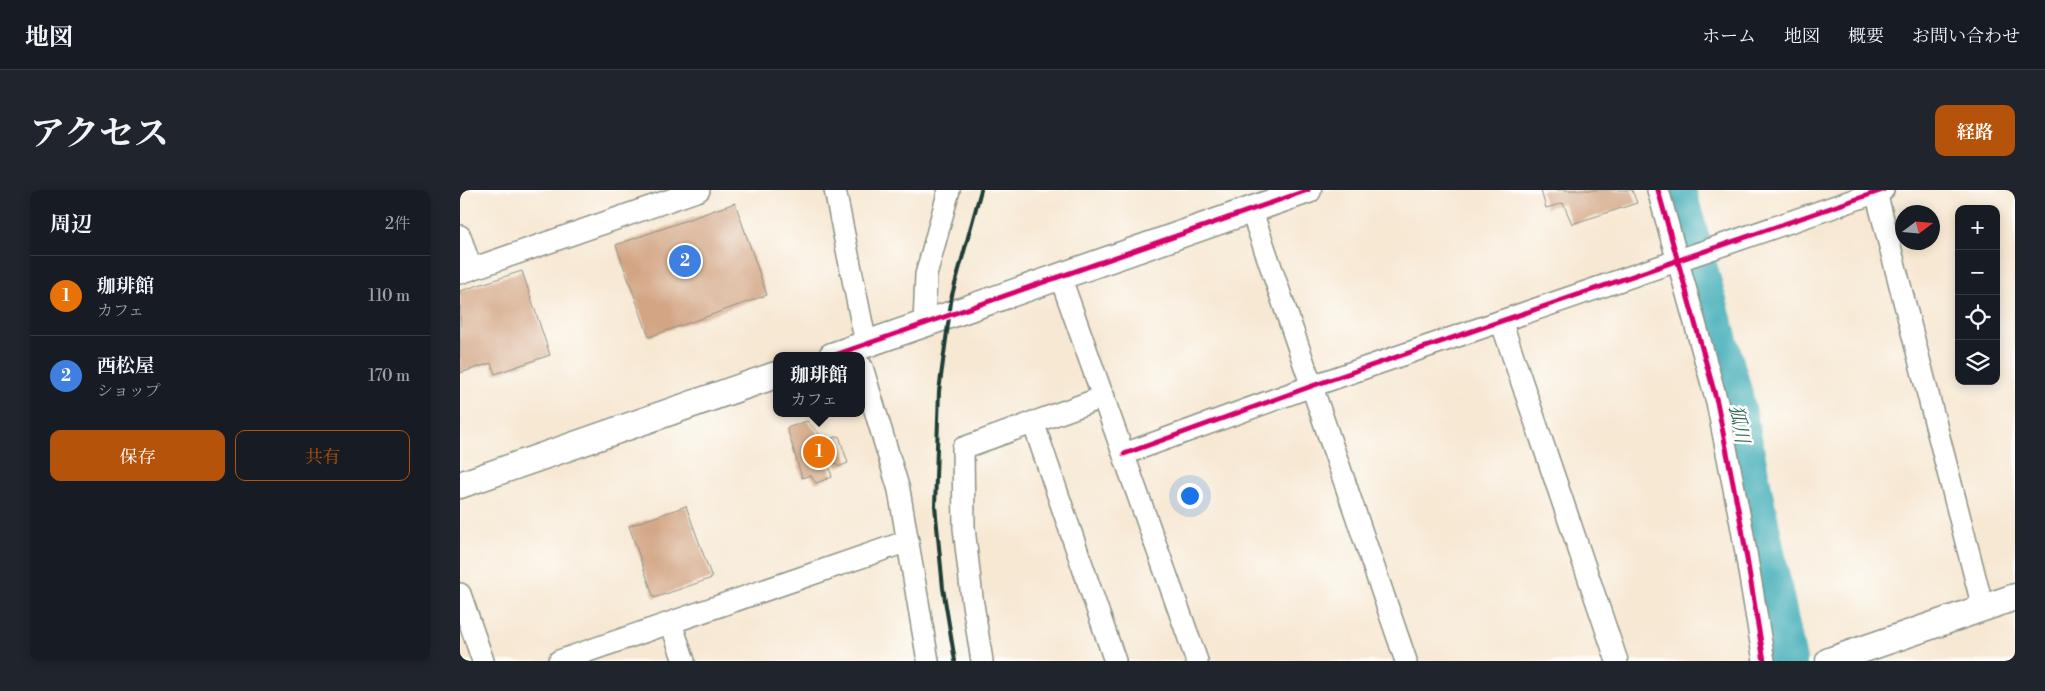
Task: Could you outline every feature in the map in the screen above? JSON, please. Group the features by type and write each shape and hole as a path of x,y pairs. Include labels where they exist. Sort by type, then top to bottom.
{"street":[{"path":"460,236 466,271 649,198 699,190"},
{"path":"835,190 854,352"},
{"path":"924,324 926,275 948,190"},
{"path":"859,352 924,324 1308,190"},
{"path":"1658,190 1689,256 1742,529 1764,661"},
{"path":"1124,454 1312,386 1879,191 1983,608"},
{"path":"1252,209 1406,661"},
{"path":"1060,276 1197,661"},
{"path":"1500,321 1617,661"},
{"path":"460,485 773,376"},
{"path":"865,387 899,490 928,661"},
{"path":"982,661 964,528 963,448 1104,398"},
{"path":"1033,422 1115,661"},
{"path":"560,661 908,541"},
{"path":"460,594 483,661"},
{"path":"1829,661 2015,597"},
{"path":"671,623 684,661"}],"building":[{"path":"1632,190 1637,203 1572,224 1563,203 1546,208 1541,191"},
{"path":"735,203 767,295 649,337 616,245"},
{"path":"522,271 550,355 495,374 491,363 460,373 460,291"},
{"path":"807,421 825,440 839,436 848,463 838,467 836,463 829,466 832,477 816,483 810,475 802,478 787,428"},
{"path":"686,506 712,578 654,598 629,526"}],"waterway":[{"name":"狐川","path":"1676,190 1733,395 1787,661"}],"railway":[{"path":"955,661 943,588 935,506 939,391 952,295 981,190"}],"cycle path":[{"path":"843,352 1308,190"},
{"path":"1658,190 1717,402 1742,529 1764,661"},
{"path":"1124,454 1312,386 1883,190"}],"place":[{"name":"西松屋","path":"685,261"},
{"name":"珈琲館","path":"819,452"}]}
